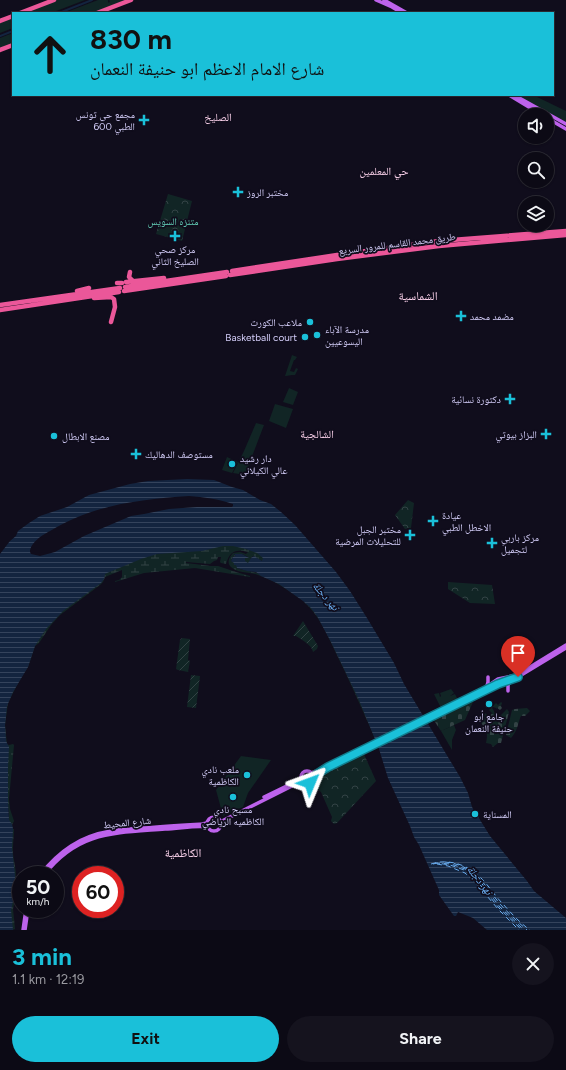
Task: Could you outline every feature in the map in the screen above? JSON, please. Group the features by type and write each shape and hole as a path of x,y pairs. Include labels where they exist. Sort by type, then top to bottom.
{"highway":[{"path":"23,12 54,0"},
{"path":"100,12 131,0"},
{"path":"0,21 12,16"},
{"path":"0,50 12,45"},
{"name":"طريق محمد القاسم للمرور السريع","path":"0,305 184,278 439,246 565,233"},
{"path":"130,272 129,277 133,281"},
{"name":"طريق محمد القاسم للمرور السريع","path":"0,310 57,301 122,287 190,281 229,273"},
{"path":"122,287 133,281 156,278 184,278"},
{"path":"166,288 190,281"},
{"path":"69,295 88,288"},
{"path":"57,301 113,298 115,302 111,322"}],"main road":[{"path":"376,0 400,12"},
{"path":"384,0 405,12"},
{"path":"510,96 530,108"},
{"path":"516,96 566,124"},
{"path":"554,122 566,129"},
{"path":"508,691 508,685 513,679 566,647"},
{"path":"301,780 306,784 309,783 317,774 328,767 470,697 499,681 517,675 566,647"},
{"path":"485,688 488,684 488,678"},
{"path":"470,697 478,694 499,681 513,679"},
{"path":"301,780 301,775 304,772 308,771 311,773 328,767"},
{"path":"311,773 313,778"},
{"path":"220,821 301,780"},
{"path":"211,818 215,818 220,821 220,828 216,831 212,831 208,825 211,818"},
{"name":"شارع المحيط","path":"49,866 60,855 93,838 106,835 208,825"},
{"name":"شارع المحيط","path":"51,866 60,855"},
{"path":"24,930 26,918"}],"green space":[{"path":"57,0 85,0 54,12 27,12"},
{"path":"98,0 108,0 109,3 109,0 126,0 95,12 67,12"},
{"path":"12,17 12,28 0,33 0,22"},
{"path":"12,33 12,44 0,49 0,38"},
{"path":"519,96 535,96 566,111 566,123 554,116 554,108 540,108"},
{"name":"متنزه السويس","path":"168,194 192,201 182,241 156,234"},
{"path":"292,355 297,357 294,360 290,371 294,372 296,368 298,369 295,375 285,376"},
{"path":"289,388 298,392 293,405 283,402"},
{"path":"275,404 293,409 286,428 269,421"},
{"path":"256,423 264,425 245,475 233,473 244,451"},
{"path":"227,457 238,462 232,473 222,470"},
{"path":"408,500 414,503 411,528 405,529 395,515"},
{"path":"221,544 239,545 239,547 256,550 263,554 264,562 253,556 248,564 245,561 245,557 248,557 242,554 234,554 237,556 233,557 231,561 234,562 234,565 237,565 237,568 260,574 263,573 265,567 269,566 287,580 287,584 289,581 292,583 268,563 268,556 290,574 319,609 334,631 338,643 352,665 356,681 372,721 374,736 326,631 314,613 304,602 306,600 299,595 300,593 294,585 293,586 299,592 298,595 299,598 269,579 234,569 229,564 229,560 233,553 240,552 246,554 248,552 236,551 234,552 229,556 226,564 220,562 221,557 218,557 217,560 210,564 186,563 218,566 250,577 195,568 144,573 115,582 122,577 122,570 105,577 100,585 60,615 51,625 39,643 35,646 28,667 8,703 5,725 7,744 14,745 9,799 10,809 14,821 12,825 14,829 13,852 15,866 12,866 9,852 11,838 9,830 11,826 8,821 8,808 4,782 6,751 4,742 4,726 6,704 15,685 27,666 33,642 49,622 54,620 55,616 62,610 70,599 84,590 83,587 107,571 149,554 156,552 159,554 159,551 183,551 211,548"},
{"path":"448,582 492,585 495,604 470,603 448,589"},
{"path":"303,621 318,646 313,652 311,647 306,643 296,636 293,636"},
{"path":"182,638 190,639 188,660 190,661 188,672 176,669 180,640"},
{"path":"191,675 200,676 196,708 187,707"},
{"path":"451,689 454,693 450,696 455,694 458,700 441,708 434,694 439,693 440,697 440,693"},
{"path":"471,699 473,702 465,720 441,731 433,719"},
{"path":"501,702 502,708 500,710 493,707 494,712 500,716 507,709 509,712 501,743 498,743 493,747 491,744 486,743 487,737 485,728 481,723 485,713 489,717 492,713 489,710 496,703 498,705"},
{"path":"527,708 530,711 525,716 521,716 517,728 511,738 506,735 512,710"},
{"path":"454,725 456,730 452,740 452,750 441,731"},
{"path":"363,752 376,781 337,823 334,824 331,821 332,817 321,792 317,789 315,784 319,775 325,771"},
{"path":"241,756 271,760 248,793 243,807 223,816 216,790"},
{"path":"12,893 12,918 14,918 15,929 12,930 10,913"}],"water":[{"name":"نهر دجلة","path":"187,479 214,480 243,490 260,500 271,504 295,525 336,572 367,618 394,663 404,684 460,777 475,812 474,815 477,815 490,836 534,891 566,918 566,930 487,930 473,918 458,912 456,916 454,916 439,895 439,890 388,778 379,749 359,700 317,616 303,601 279,584 261,576 256,572 237,568 231,561 233,557 236,556 234,554 242,554 249,558 245,558 245,561 248,563 254,556 262,561 263,558 257,553 233,546 223,546 202,551 157,554 105,574 101,583 63,611 46,629 35,646 28,667 13,692 7,706 5,725 6,741 9,747 8,802 9,820 13,829 12,848 14,866 12,866 11,910 13,930 0,930 0,554 16,536 18,531 40,516 67,507 89,495 130,484 148,481","holes":["189,496 211,498 233,504 233,506 169,509 131,516 84,536 55,552 40,556 31,554 30,552 32,545 40,537 66,522 100,509 171,497"]}],"waterway":[{"path":"62,12 92,0"},
{"path":"0,36 12,31"}],"ferry route":[{"path":"431,864 438,862 451,862 470,869 487,884 512,914 530,930"},
{"path":"445,862 455,864 471,871 483,882 503,907 527,930"},
{"path":"435,863 451,864 468,870 479,880 500,907 524,930"},
{"path":"433,864 437,863 450,865 467,871 499,908 522,930"},
{"path":"437,864 448,866 465,873 519,930"}],"place":[{"name":"مجمع حي تونس الطبي 600","path":"144,120"},
{"name":"مختبر الروز","path":"238,192"},
{"name":"مركز صحي الصليخ الثاني","path":"175,236"},
{"name":"مضمد محمد","path":"461,316"},
{"name":"ملاعب الكورت","path":"310,322"},
{"name":"مدرسة الآباء اليسوعيين","path":"317,335"},
{"name":"Basketball court","path":"305,337"},
{"name":"دكتورة نسائية","path":"510,399"},
{"name":"البزاز بيوتي","path":"546,434"},
{"name":"مصنع الابطال","path":"54,436"},
{"name":"مستوصف الدهاليك","path":"136,454"},
{"name":"دار رشيد عالي الكيلاني","path":"232,464"},
{"name":"عيادة الاخطل الطبي","path":"433,521"},
{"name":"مختبر الجبل للتحليلات المرضية","path":"410,535"},
{"name":"مركز باربي لتجميل","path":"492,543"},
{"name":"جامع أبو حنيفة النعمان","path":"489,704"},
{"name":"ملعب نادي الكاظمية","path":"247,775"},
{"name":"مسبح نادي الكاظميه الرياضي","path":"233,797"},
{"name":"المسناية","path":"475,814"}],"district":[{"name":"الصليخ","path":"218,117"},
{"name":"حي المعلمين","path":"384,171"},
{"name":"الشماسية","path":"418,296"},
{"name":"الشالجية","path":"317,434"},
{"name":"الكاظمية","path":"183,853"}],"route":[{"path":"310,783 317,774 328,767 446,708 498,684 518,677"}]}
